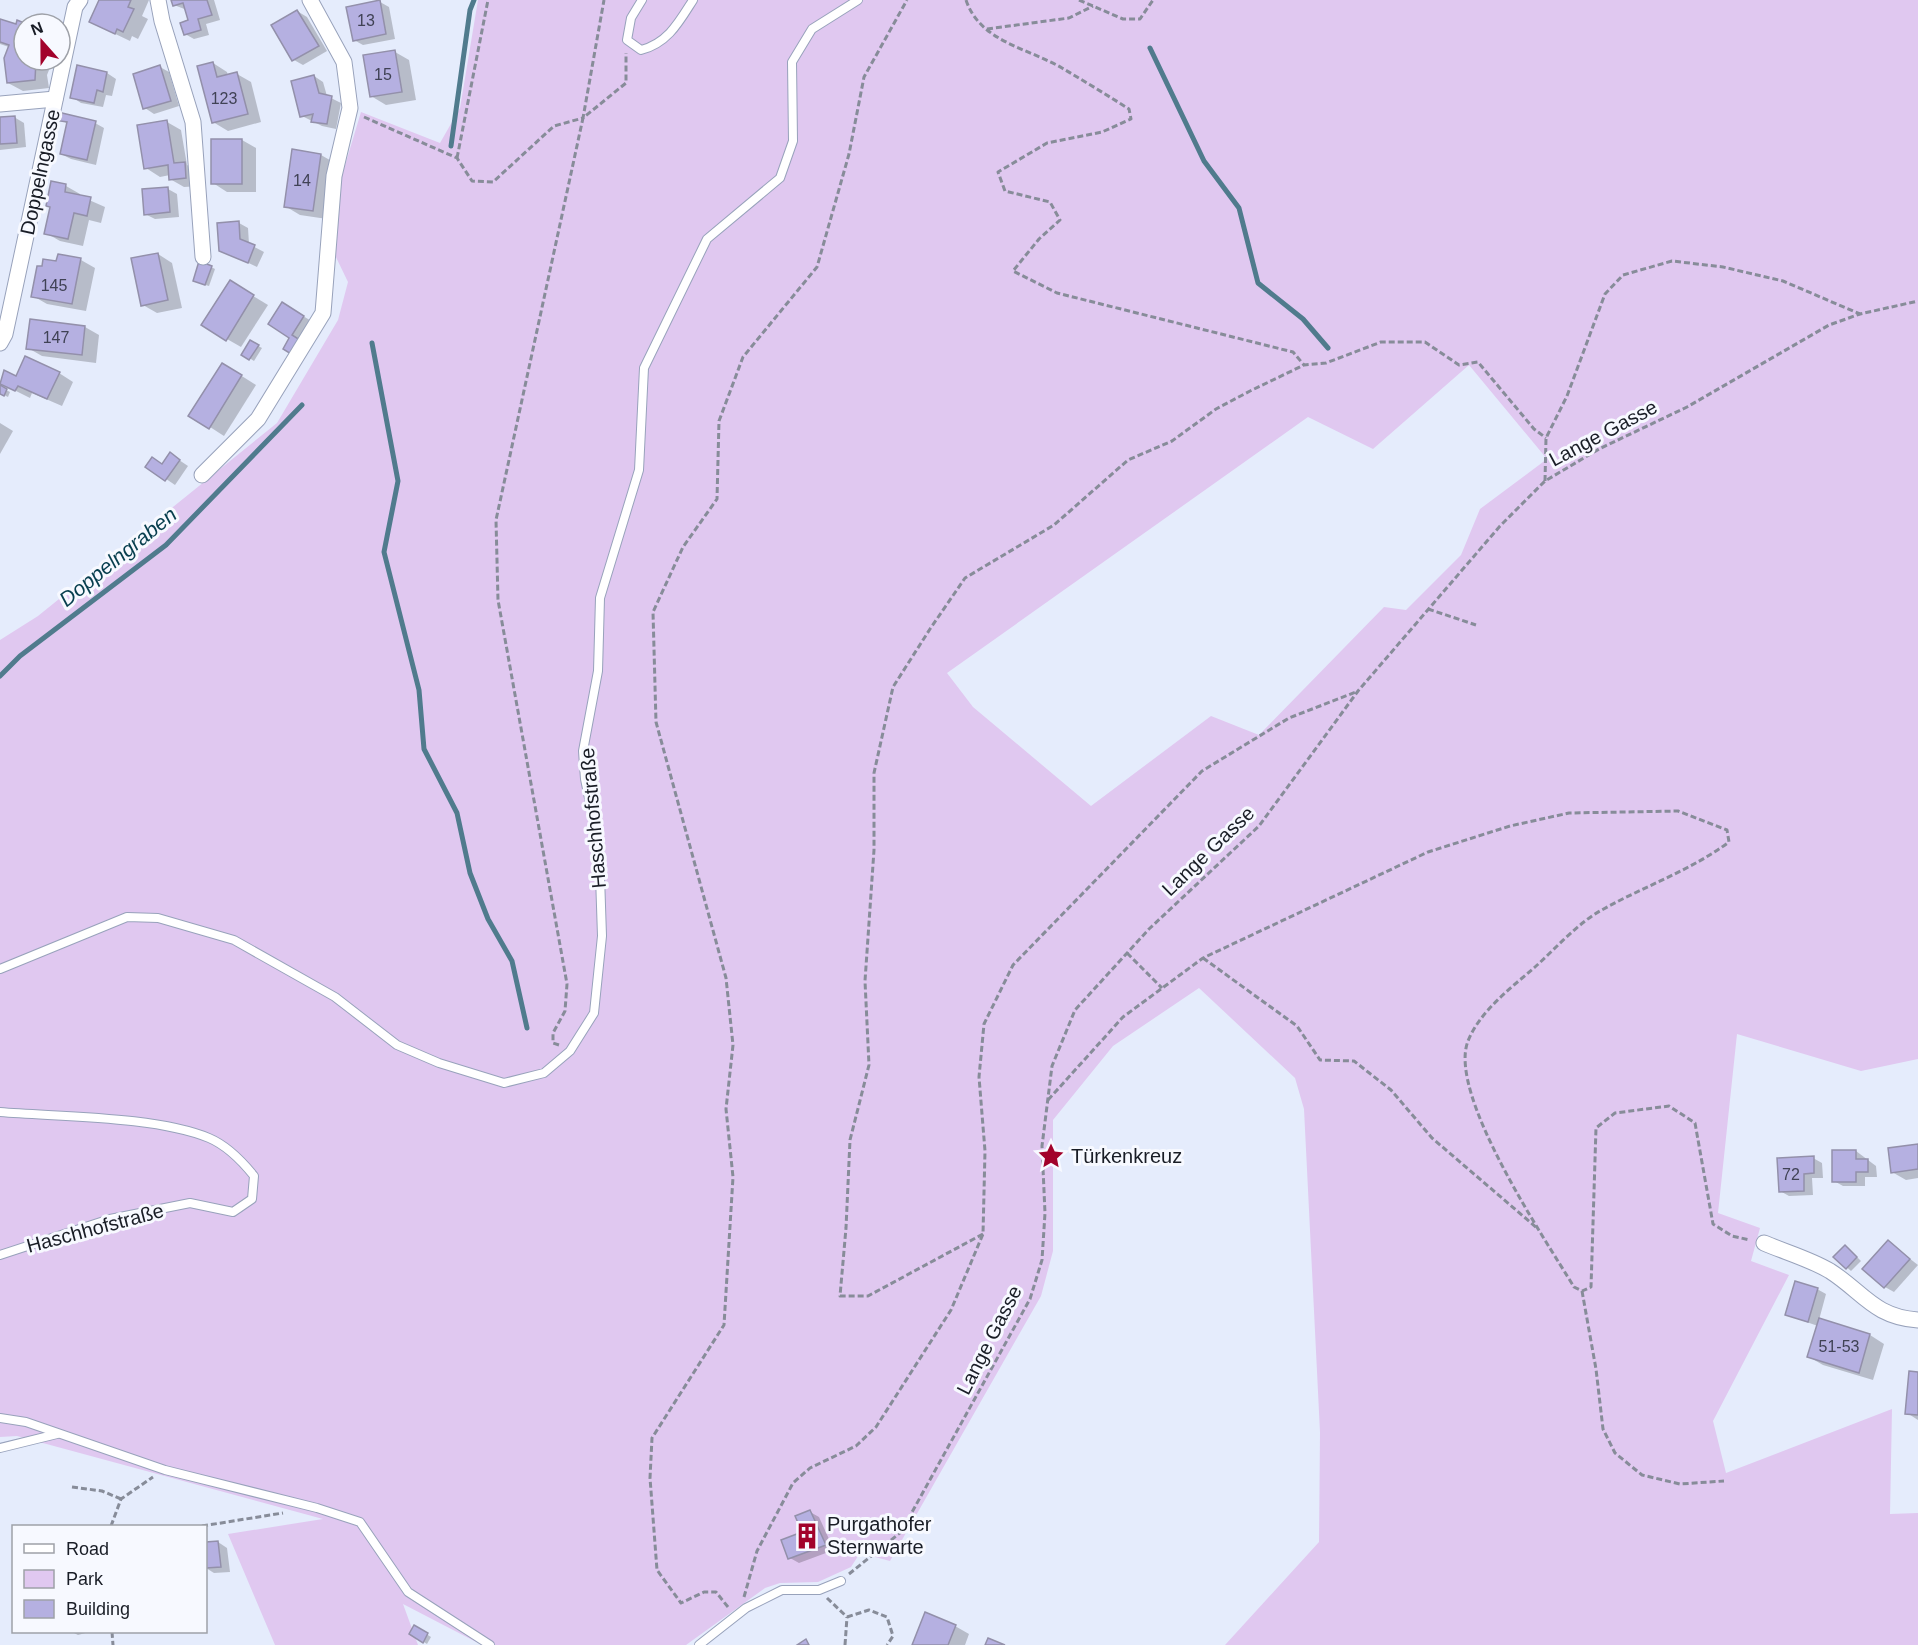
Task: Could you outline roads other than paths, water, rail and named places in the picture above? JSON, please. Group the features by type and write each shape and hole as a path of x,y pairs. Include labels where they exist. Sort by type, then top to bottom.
{"street":[{"name":"Doppelngasse","path":"0,343 7,323 75,7 80,0"},
{"path":"158,0 162,21 193,122 203,257"},
{"path":"202,475 258,419 323,313 334,176 350,108 344,62 310,0"},
{"path":"0,104 55,99"},
{"path":"1764,1243 1830,1271 1869,1304 1897,1319 1918,1320"}],"lane":[{"path":"642,0 631,18 627,40 641,50 655,46 669,35 693,0"},
{"name":"Haschhofstraße","path":"0,969 127,917 158,918 234,940 335,997 397,1045 439,1064 504,1083 544,1073 570,1051 594,1013 602,936 598,846 585,779 583,751 598,671 600,598 639,470 644,368 707,239 780,178 793,141 792,62 812,29 858,0"},
{"name":"Haschhofstraße","path":"0,1112 153,1124 187,1132 210,1138 238,1156 254,1176 252,1199 233,1212 190,1203 110,1219 0,1255"},
{"path":"0,1418 26,1422 165,1470 316,1508 360,1522 392,1572 408,1592 490,1645"},
{"path":"0,1448 57,1434"},
{"path":"699,1645 746,1608 782,1590 819,1590 841,1581"}],"waterway":[{"name":"Doppelngraben","path":"451,146 470,10 474,0"},
{"path":"1150,48 1204,161 1239,208 1258,283 1303,319 1328,348"},
{"path":"372,343 398,481 384,552 419,690 424,749 457,813 470,873 488,919 512,961 527,1028"},
{"name":"Doppelngraben","path":"0,676 20,656 166,545 302,405"}],"place":[{"name":"Türkenkreuz","path":"1051,1156"},
{"name":"Purgathofer Sternwarte","path":"807,1536"}]}
